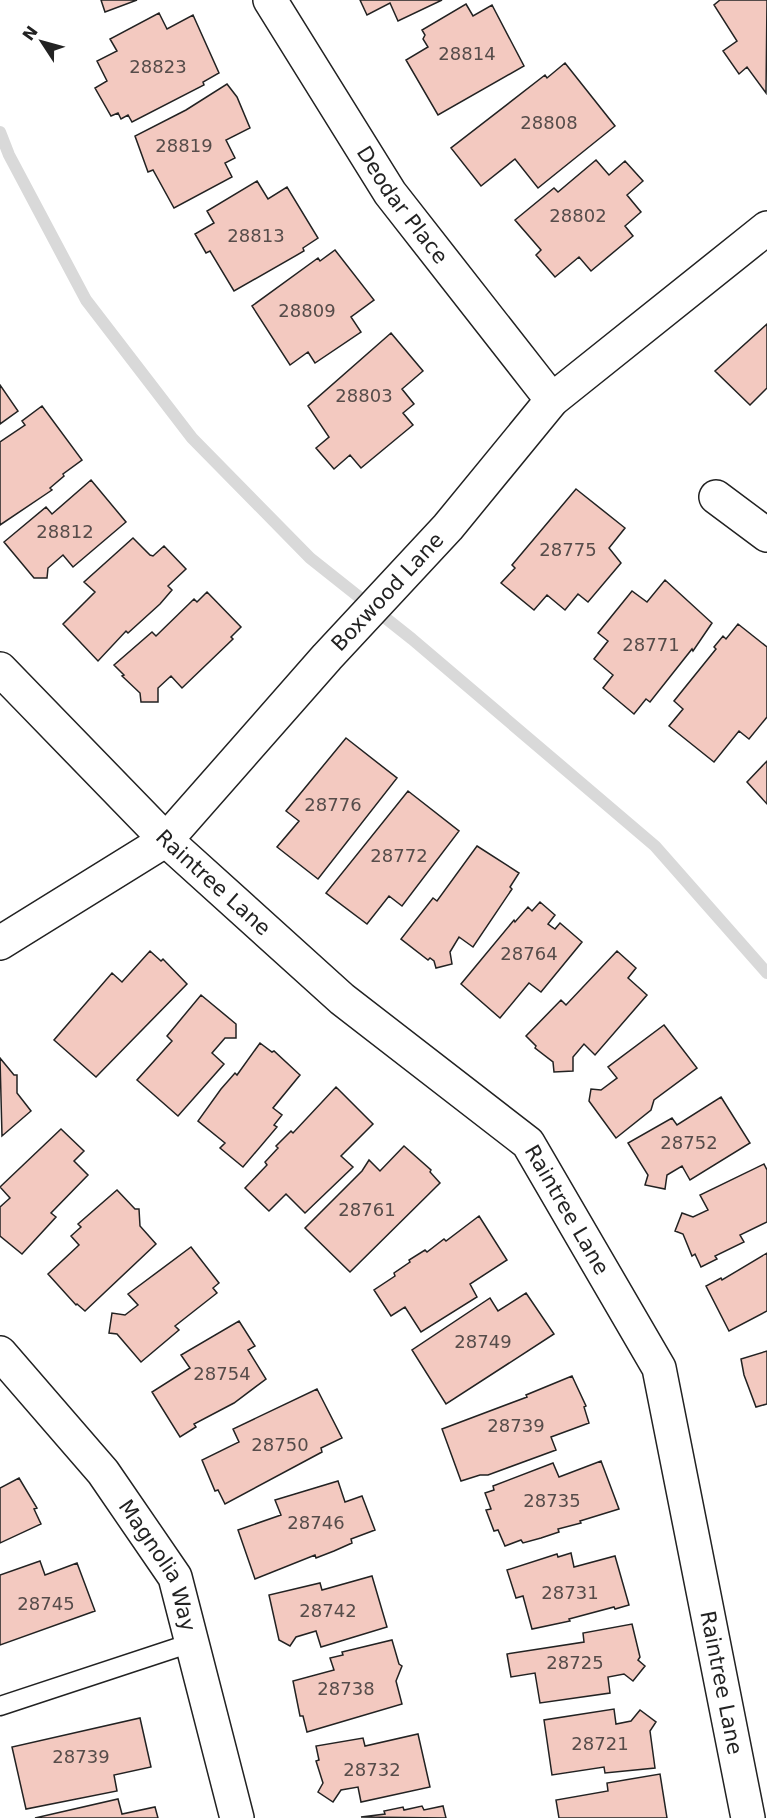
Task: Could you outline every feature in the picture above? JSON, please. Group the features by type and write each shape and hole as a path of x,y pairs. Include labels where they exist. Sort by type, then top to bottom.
{"street":[{"name":"Deodar Place","path":"270,0 390,193 552,400"},
{"name":"Boxwood Lane","path":"0,943 166,840 327,657 448,527 552,400 767,228"},
{"path":"716,497 767,535"},
{"name":"Raintree Lane","path":"0,669 166,840 342,999 528,1143 659,1368 748,1818"},
{"name":"Magnolia Way","path":"0,1353 103,1472 176,1577 237,1818"}],"lane":[{"path":"0,1706 194,1642"}],"building":[{"path":"101,0 137,0 105,12"},
{"path":"360,0 442,0 398,21 390,3 367,15"},
{"path":"720,0 767,0 766,93 747,67 739,74 723,51 737,41 714,5"},
{"path":"466,4 473,16 492,5 524,66 438,115 406,60 428,47 423,39 425,35 422,30"},
{"path":"159,13 167,29 193,15 219,73 203,82 204,85 132,122 128,115 121,119 118,113 111,116 95,88 107,81 97,61 117,51 110,39"},
{"path":"565,63 615,126 538,188 515,159 481,186 451,148 545,75 547,78"},
{"path":"227,84 237,97 250,128 226,140 235,158 225,163 232,177 174,208 153,170 148,172 135,136 186,110"},
{"path":"596,160 609,175 625,161 643,181 627,195 641,212 625,226 633,236 591,271 579,257 555,277 536,255 541,250 515,220 554,188 558,192"},
{"path":"257,181 268,199 287,187 318,238 303,248 304,251 234,291 210,251 206,253 195,234 214,223 207,211"},
{"path":"335,250 374,300 351,317 361,332 315,363 308,352 290,365 252,306 318,258 320,261"},
{"path":"767,324 767,388 750,405 715,371"},
{"path":"391,333 423,371 402,389 414,404 403,413 413,425 361,468 350,455 334,469 316,448 329,437 308,406"},
{"path":"0,385 18,411 0,424"},
{"path":"42,406 82,460 63,474 64,476 50,488 52,490 0,525 0,442 25,425 22,421"},
{"path":"91,480 126,522 73,567 63,555 48,568 47,578 34,578 4,542 46,507 52,514"},
{"path":"576,489 625,528 609,548 621,563 588,602 578,594 565,610 547,595 534,610 501,583 515,568 512,565"},
{"path":"133,538 153,556 164,546 186,569 168,586 172,590 160,604 128,633 126,631 98,661 63,624 95,592 84,582"},
{"path":"665,580 712,623 693,651 692,649 650,702 646,699 634,714 603,688 613,675 594,659 608,641 598,633 632,591 647,602"},
{"path":"207,592 241,627 231,637 233,639 182,688 171,676 158,688 158,702 141,702 140,693 114,665 152,632 156,636 194,599 197,602"},
{"path":"738,624 767,647 767,717 749,739 739,731 714,762 669,726 683,709 674,701 716,649 714,647 723,636 726,639"},
{"path":"346,738 397,778 318,879 277,847 299,821 286,811"},
{"path":"767,761 767,804 747,782"},
{"path":"408,791 459,831 402,906 389,896 367,924 326,893"},
{"path":"477,846 519,873 510,887 512,889 473,947 459,937 450,952 452,964 436,968 434,961 430,958 428,960 401,939 433,898 437,901"},
{"path":"540,902 555,915 548,924 555,929 560,923 582,942 541,992 529,983 500,1018 461,984 514,920 515,922 528,907 532,911"},
{"path":"150,951 161,961 163,959 187,984 96,1077 54,1040 112,973 122,982"},
{"path":"617,951 636,968 628,978 647,995 595,1055 584,1044 573,1057 573,1071 554,1072 553,1062 535,1048 536,1046 526,1036 561,1000 566,1005"},
{"path":"201,995 236,1024 236,1038 225,1038 212,1053 224,1064 178,1116 137,1080 172,1041 167,1036"},
{"path":"664,1025 697,1068 654,1100 651,1110 616,1138 589,1101 591,1089 601,1090 617,1078 608,1067"},
{"path":"260,1043 272,1052 274,1051 300,1075 273,1108 282,1115 274,1125 277,1127 243,1167 220,1148 225,1143 198,1121 221,1089 235,1073 237,1075"},
{"path":"0,1058 14,1075 17,1075 17,1093 31,1111 2,1136"},
{"path":"336,1087 373,1124 341,1156 353,1167 305,1213 286,1194 269,1211 245,1188 267,1165 265,1162 278,1148 276,1146 291,1131 293,1133"},
{"path":"721,1097 750,1143 690,1180 682,1166 667,1175 665,1189 645,1185 648,1175 628,1143 672,1118 677,1125"},
{"path":"61,1129 84,1151 74,1161 88,1175 51,1213 56,1217 22,1254 0,1236 0,1207 10,1198 0,1187"},
{"path":"404,1146 431,1170 430,1172 440,1183 350,1272 305,1228 362,1171 369,1160 380,1171"},
{"path":"764,1164 767,1170 767,1222 740,1235 744,1242 715,1256 717,1259 701,1267 695,1254 692,1256 683,1234 675,1231 682,1213 693,1217 708,1210 700,1195"},
{"path":"117,1190 135,1209 139,1209 140,1226 156,1244 85,1311 76,1305 48,1274 79,1245 71,1236 81,1227 78,1224"},
{"path":"479,1216 507,1260 470,1284 477,1297 421,1332 405,1307 391,1316 374,1290 395,1276 394,1273 410,1262 409,1260 425,1250 427,1252 444,1239 446,1241"},
{"path":"191,1247 219,1283 213,1288 217,1293 175,1326 179,1330 141,1362 117,1334 109,1333 112,1313 125,1315 138,1305 128,1294"},
{"path":"767,1253 767,1311 729,1331 706,1286 721,1278 722,1280"},
{"path":"526,1293 554,1334 446,1404 412,1350 490,1298 498,1311"},
{"path":"239,1321 255,1346 248,1350 266,1379 234,1403 194,1424 196,1427 180,1437 152,1392 190,1368 181,1355"},
{"path":"767,1351 767,1404 756,1407 744,1375 741,1359"},
{"path":"572,1376 586,1406 584,1407 589,1423 551,1437 556,1450 488,1475 461,1481 442,1429 527,1397 526,1395"},
{"path":"317,1389 342,1438 321,1448 322,1452 225,1504 218,1490 215,1491 202,1460 239,1442 233,1429"},
{"path":"601,1461 619,1509 558,1529 559,1532 541,1538 523,1543 521,1540 505,1546 498,1530 494,1531 486,1510 491,1509 485,1493 494,1490 493,1486 553,1463 559,1477"},
{"path":"19,1478 37,1508 34,1509 41,1524 0,1543 0,1488"},
{"path":"338,1481 345,1502 362,1496 375,1530 351,1539 352,1543 334,1551 316,1558 315,1555 255,1579 238,1530 281,1515 275,1500"},
{"path":"571,1553 574,1567 615,1556 629,1605 532,1629 523,1596 516,1598 507,1570 557,1554 558,1557"},
{"path":"40,1561 45,1575 77,1563 95,1611 0,1645 0,1575"},
{"path":"372,1576 387,1627 321,1647 316,1631 296,1637 290,1646 279,1640 269,1595 320,1583 322,1590"},
{"path":"632,1624 640,1657 638,1660 645,1666 633,1681 624,1674 608,1677 610,1693 540,1703 535,1673 511,1677 507,1654 584,1642 583,1633"},
{"path":"392,1640 399,1664 402,1666 396,1681 402,1704 307,1732 303,1716 300,1716 293,1681 334,1670 330,1658 343,1655 342,1652"},
{"path":"614,1709 616,1724 631,1721 640,1710 656,1722 650,1731 655,1768 605,1773 604,1767 552,1775 544,1720"},
{"path":"140,1718 151,1767 114,1775 117,1791 26,1809 12,1747"},
{"path":"418,1734 430,1787 361,1802 358,1787 341,1790 333,1802 318,1792 323,1783 316,1761 319,1760 316,1746 363,1738 365,1746"},
{"path":"660,1774 667,1818 559,1818 556,1800 608,1791 607,1783"},
{"path":"118,1799 122,1814 155,1807 158,1818 35,1818"},
{"path":"422,1806 424,1810 443,1806 446,1818 361,1817 385,1814 384,1811 403,1807 404,1810"}],"waterway":[{"path":"0,132 9,155 86,300 192,438 310,558 412,639 655,846 767,973"}]}
